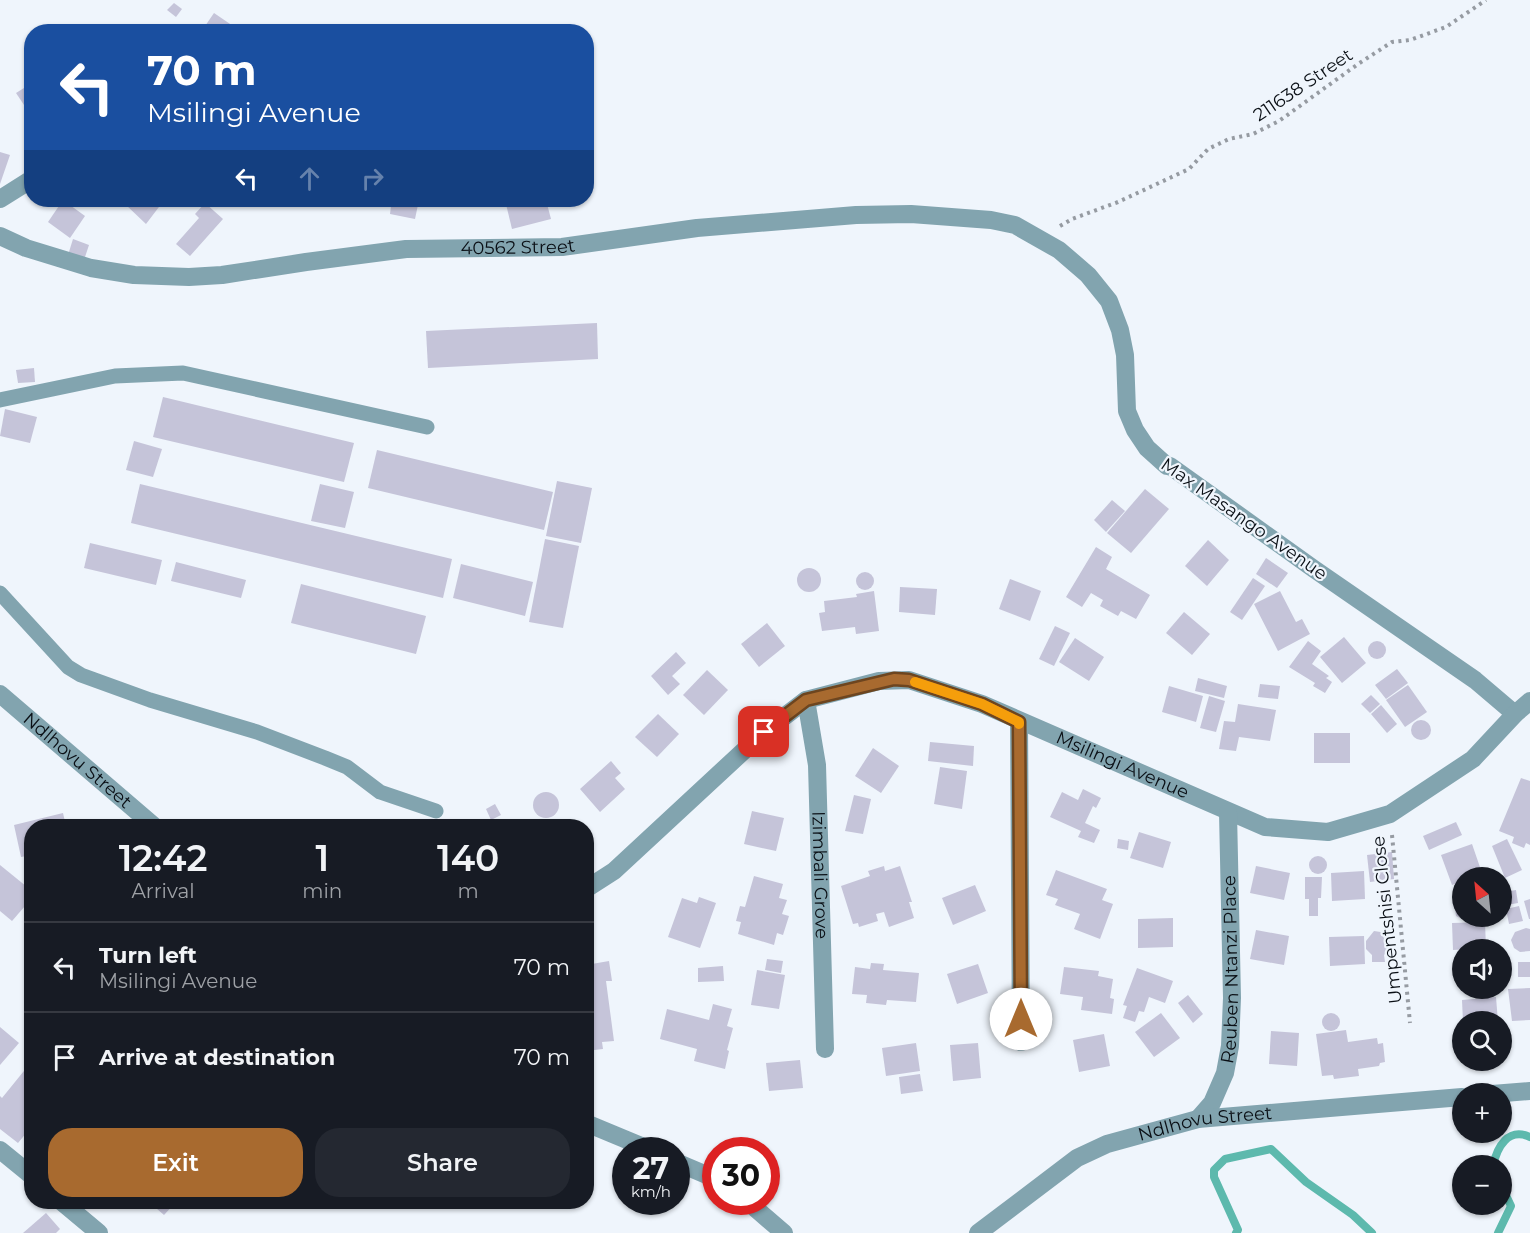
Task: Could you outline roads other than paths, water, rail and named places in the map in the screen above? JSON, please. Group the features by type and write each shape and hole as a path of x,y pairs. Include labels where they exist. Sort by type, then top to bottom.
{"street":[{"path":"0,199 24,184"},
{"name":"40562 Street","path":"0,236 26,248 91,268 134,275 189,277 222,275 406,249 562,247 697,228 856,215 911,214 992,220 1015,225 1039,238"},
{"name":"Max Masango Avenue","path":"1039,238 1059,250 1088,275 1109,301 1120,330 1125,355 1127,411 1135,430 1147,448 1167,466 1475,680 1515,714"},
{"name":"Msilingi Avenue","path":"594,884 614,872 764,732 806,700 879,681 909,680 982,704 1265,827 1328,832 1390,814 1473,759 1530,701"},
{"name":"Ndlhovu Street","path":"0,694 146,819"},
{"name":"Izimbali Grove","path":"806,700 817,765 825,1048"},
{"path":"1019,722 1021,1042"},
{"name":"Reuben Ntanzi Place","path":"1198,1119 1212,1104 1225,1073 1230,1046 1232,998 1228,812"},
{"path":"1512,1092 1530,1091"},
{"name":"Ndlhovu Street","path":"978,1233 1077,1158 1107,1144 1198,1119 1452,1098"},
{"path":"594,1126 620,1137"},
{"path":"0,1150 24,1170"},
{"path":"70,1209 99,1233"},
{"path":"763,1215 784,1233"}],"lane":[{"path":"0,400 115,376 183,373 427,428"},
{"path":"0,593 68,668 81,675 150,700 286,743 346,767 380,792 436,811"}],"waterway":[{"path":"1496,1155 1510,1137 1516,1135 1530,1137"},
{"path":"1236,1233 1238,1230 1214,1177 1214,1170 1225,1159 1271,1149 1306,1182 1353,1215 1372,1233"},
{"path":"1498,1233 1507,1215"}]}
